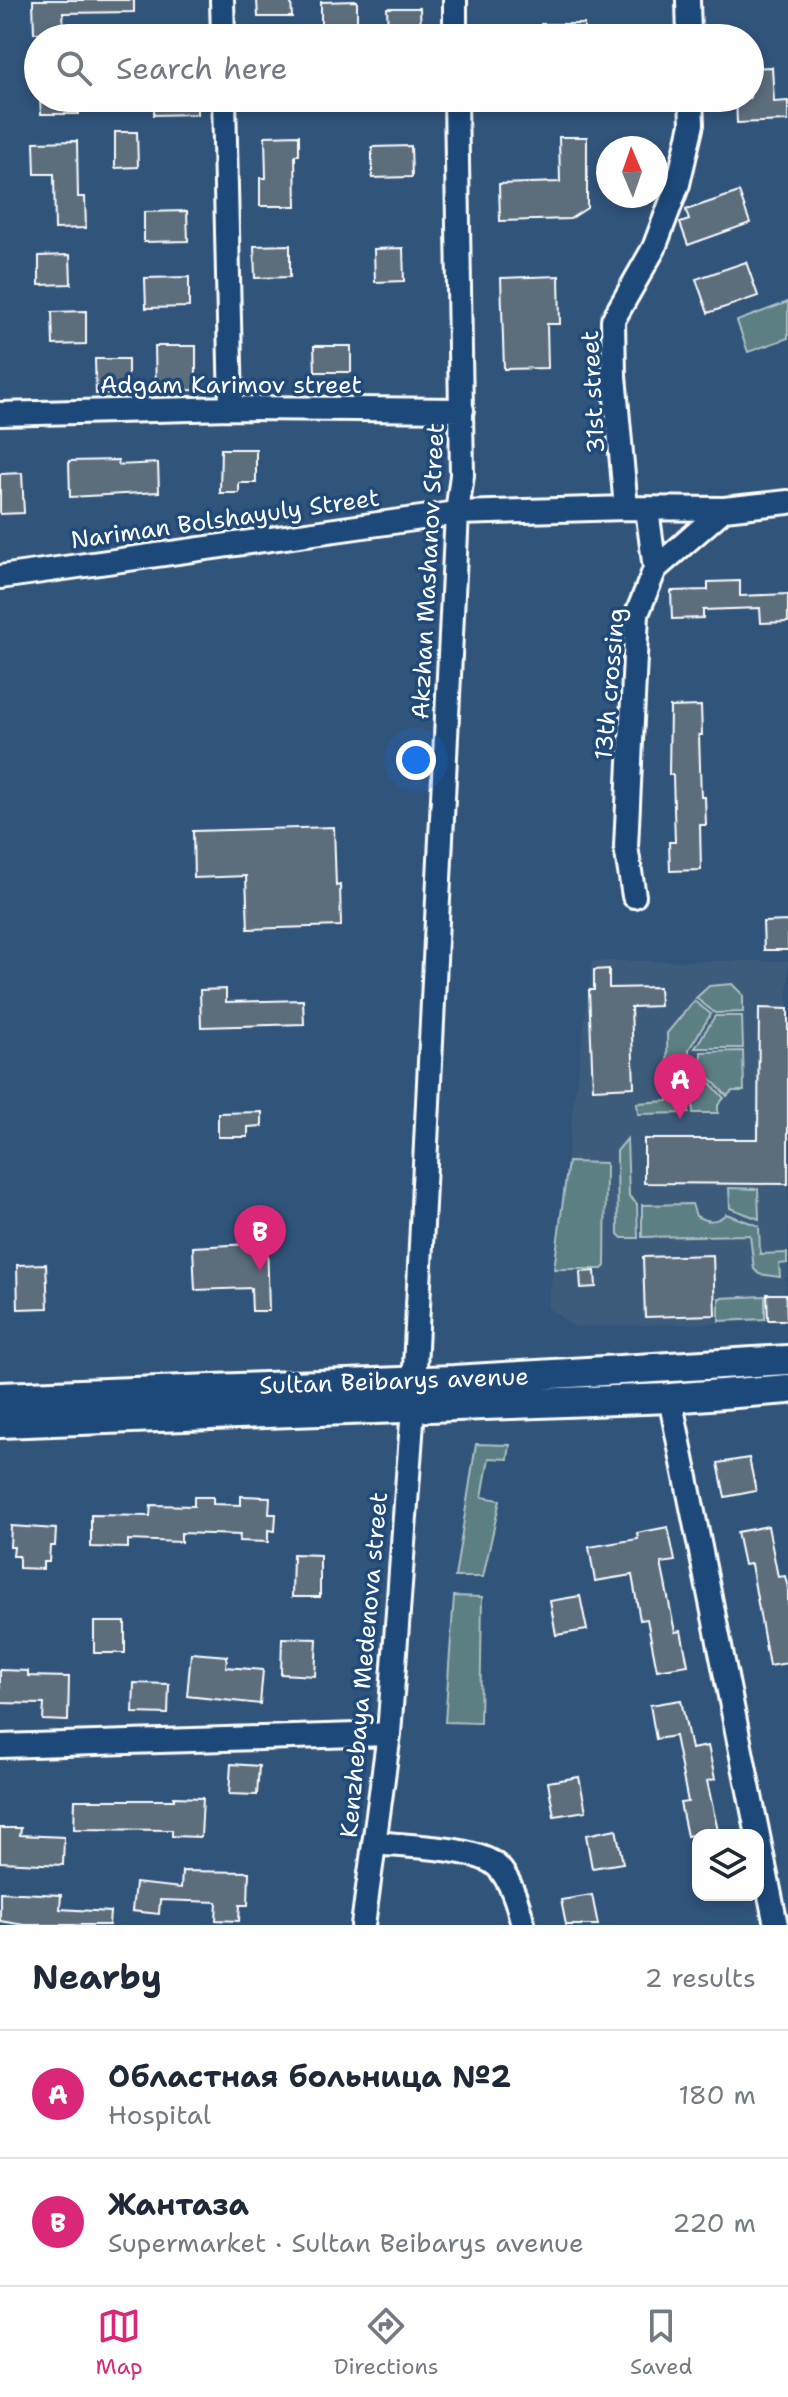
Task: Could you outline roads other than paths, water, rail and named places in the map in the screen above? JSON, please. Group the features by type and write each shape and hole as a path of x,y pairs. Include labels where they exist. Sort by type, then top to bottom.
{"main road":[{"name":"Sultan Beibarys avenue","path":"413,1395 788,1360"},
{"name":"Sultan Beibarys avenue","path":"0,1397 105,1406 413,1395 670,1398 788,1389"},
{"name":"Sultan Beibarys avenue","path":"0,1423 105,1406"}],"street":[{"path":"222,0 223,24"},
{"path":"455,0 455,24"},
{"path":"688,0 689,24"},
{"path":"224,112 231,408"},
{"name":"Akzhan Mashanov Street","path":"413,1395 457,513 462,475 456,112"},
{"name":"31st street","path":"655,569 636,508 614,376 613,320 654,248 678,184 692,124 692,112"},
{"name":"Adgam Karimov street","path":"0,414 231,408 462,410"},
{"name":"Nariman Bolshayuly Street","path":"0,577 457,513 724,509 788,502"},
{"name":"13th crossing","path":"634,896 626,847 637,614 655,569 724,509"},
{"name":"Kenzhebaya Medenova street","path":"363,1925 389,1734 413,1395"},
{"path":"670,1398 776,1925"},
{"path":"0,1746 389,1734"},
{"path":"374,1843 478,1854 498,1867 519,1906 523,1925"}],"place":[{"name":"Областная больница №2","path":"680,1119"},
{"name":"Жантаза","path":"260,1271"}]}
